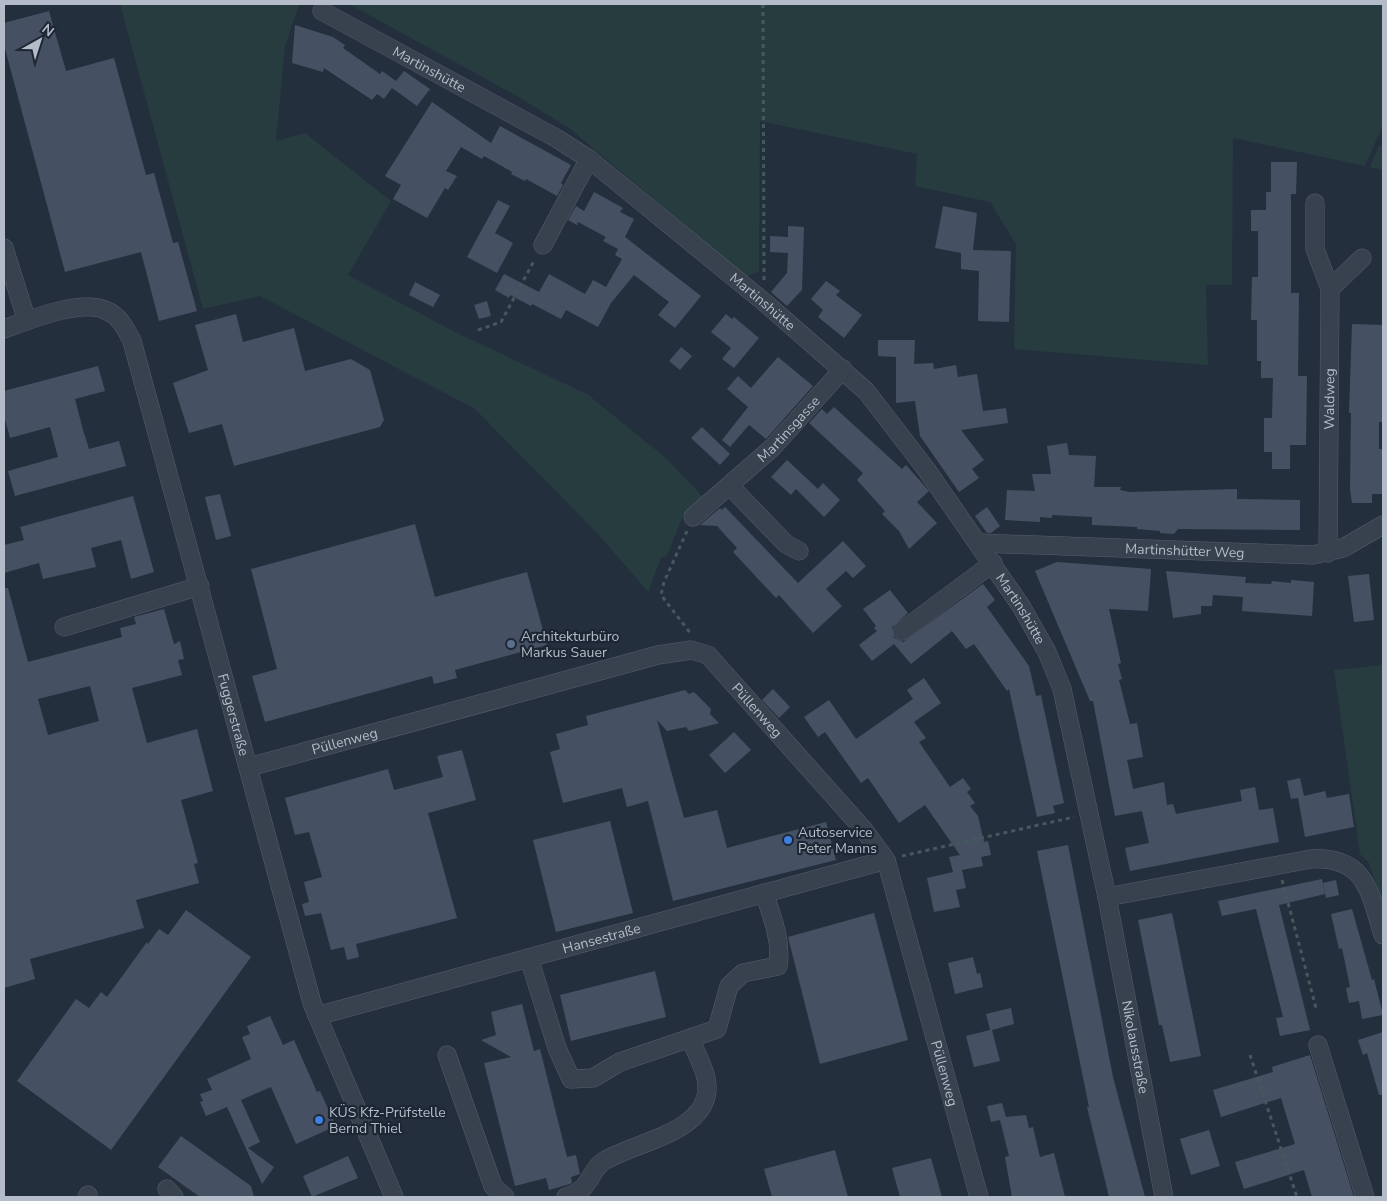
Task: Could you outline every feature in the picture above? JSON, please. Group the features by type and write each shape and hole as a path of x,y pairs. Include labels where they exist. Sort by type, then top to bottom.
{"street":[{"name":"Martinshütte","path":"322,11 556,138 589,159 764,302 843,369 876,402 992,563 1034,628 1058,676 1066,702 1108,897"},
{"path":"543,245 589,159"},
{"path":"1315,203 1315,249 1330,290 1362,258"},
{"path":"4,248 27,321"},
{"name":"Waldweg","path":"1328,553 1330,290"},
{"name":"Fuggerstraße","path":"4,329 27,321 86,307 106,310 124,326 136,354 317,1016 394,1197"},
{"name":"Martinsgasse","path":"693,516 773,447 843,369"},
{"path":"730,486 786,544 799,551"},
{"name":"Martinshütter Weg","path":"979,544 1299,555 1328,553 1352,545 1383,525"},
{"path":"902,632 992,563"},
{"path":"64,627 200,586"},
{"name":"Püllenweg","path":"249,767 658,655 686,650 696,650 708,655 864,830 886,860 979,1197"},
{"path":"1108,897 1322,858 1341,862 1357,872 1369,888 1383,935"},
{"name":"Hansestraße","path":"317,1016 886,860"},
{"path":"529,958 557,1048 571,1079 593,1078 620,1062 717,1029 729,986 743,973 778,966 779,957 775,928 764,893"},
{"name":"Nikolausstraße","path":"1108,897 1164,1197"},
{"path":"566,1197 579,1193 602,1162 674,1132 697,1112 705,1097 705,1076 690,1038"},
{"path":"1318,1045 1365,1197"},
{"path":"447,1055 493,1186 505,1197"}],"path":[{"path":"763,4 764,302"},
{"path":"478,330 501,322 543,245"},
{"path":"693,516 664,582 661,595 664,602 708,655"},
{"path":"886,860 1090,814"},
{"path":"1278,865 1316,1008"},
{"path":"1250,1055 1297,1197"}],"green space":[{"path":"120,4 299,5 285,46 276,141 305,133 391,201 348,275 457,333 587,394 667,459 703,497 684,513 667,556 661,558 648,592 599,535 475,409 260,296 203,309"},
{"path":"349,4 1383,4 1383,125 1365,166 1233,138 1232,285 1206,285 1208,365 1014,349 1016,244 990,202 915,186 917,154 760,121 759,271 746,277 569,128 515,95"},
{"path":"1379,146 1383,147 1383,170 1370,167"},
{"path":"1383,665 1383,905 1369,863 1360,854 1334,670"}],"building":[{"path":"49,11 66,71 114,58 146,175 154,173 173,243 178,242 197,311 159,321 141,252 65,272 4,45 4,23"},
{"path":"295,25 333,37 345,45 343,48 380,74 382,71 396,81 404,71 430,89 417,106 392,88 384,99 377,94 372,100 324,68 323,72 292,63"},
{"path":"432,102 491,143 500,126 571,165 561,183 563,185 557,196 526,179 525,181 511,174 512,172 484,156 482,159 461,147 446,171 457,176 448,190 445,188 427,218 393,199 401,185 385,176"},
{"path":"1271,162 1297,162 1296,194 1291,194 1291,293 1299,293 1298,376 1307,376 1306,445 1290,445 1290,469 1272,469 1272,452 1264,452 1264,418 1272,418 1273,378 1261,378 1261,361 1257,361 1257,320 1251,320 1252,277 1258,277 1258,231 1251,231 1251,210 1266,210 1266,192 1271,192"},
{"path":"594,192 623,208 620,212 634,219 625,237 701,296 675,328 658,315 669,302 634,275 611,303 598,327 566,310 561,319 532,304 531,306 510,295 509,298 495,290 504,274 539,292 549,274 585,294 593,280 606,287 622,259 615,255 618,249 603,241 606,237 578,222 577,225 568,220 576,206 584,211"},
{"path":"498,200 510,206 495,233 513,243 497,273 467,257"},
{"path":"943,206 977,213 973,250 1011,251 1009,322 978,321 979,271 961,269 961,253 935,248"},
{"path":"788,226 804,227 802,290 787,306 771,292 787,273 788,253 770,252 770,236 788,237"},
{"path":"826,281 840,291 836,295 862,315 844,338 818,317 823,310 811,299"},
{"path":"415,282 440,295 433,307 409,295"},
{"path":"487,301 491,316 479,319 474,305"},
{"path":"236,314 243,342 294,328 305,371 351,359 370,370 384,420 380,427 234,466 222,424 189,433 173,383 208,370 195,325"},
{"path":"726,314 732,319 734,317 759,338 734,368 722,359 731,348 711,332"},
{"path":"1352,324 1383,325 1383,422 1379,422 1379,449 1383,449 1383,494 1372,494 1372,503 1352,503 1350,490 1351,413 1349,413"},
{"path":"878,340 915,340 914,364 933,363 934,369 956,365 958,377 977,374 983,411 1006,408 1008,423 961,430 984,460 972,469 979,478 959,492 920,436 915,401 896,403 896,357 878,356"},
{"path":"681,347 692,356 680,370 669,361"},
{"path":"778,357 813,386 766,439 749,425 730,447 722,440 748,407 727,389 738,376 751,388"},
{"path":"98,366 105,391 75,399 83,430 89,449 119,441 126,466 15,496 8,471 58,457 50,427 10,438 4,416 4,391"},
{"path":"834,407 902,469 906,465 929,491 917,502 937,523 909,549 899,531 882,514 885,511 857,480 863,473 809,423 822,409 827,414"},
{"path":"702,427 730,454 720,465 691,438"},
{"path":"1067,443 1069,455 1096,456 1094,487 1121,487 1120,490 1129,492 1237,489 1237,499 1300,500 1300,530 1178,529 1174,534 1137,529 1137,527 1092,525 1092,517 1052,515 1052,518 1040,517 1040,522 1005,520 1007,490 1035,491 1032,474 1051,474 1047,446"},
{"path":"787,460 818,489 823,483 840,500 824,517 796,489 791,495 771,477"},
{"path":"220,494 231,536 216,540 205,497"},
{"path":"133,496 154,572 131,579 121,540 91,548 96,567 43,579 39,563 4,573 4,545 24,540 20,527"},
{"path":"725,507 798,583 843,541 866,566 853,578 846,571 826,589 842,606 813,633 779,595 776,598 733,552 737,548 717,526 700,525 720,508 722,510"},
{"path":"987,507 1000,526 991,533 987,533 975,516"},
{"path":"415,524 435,597 527,572 547,645 455,670 457,678 434,684 432,676 265,722 252,676 277,669 251,569"},
{"path":"1057,562 1151,569 1148,611 1109,609 1121,663 1118,664 1122,679 1119,680 1130,724 1137,723 1143,757 1127,760 1133,789 1164,782 1167,805 1173,804 1176,814 1242,801 1240,790 1255,787 1259,810 1273,808 1279,842 1130,871 1125,848 1149,843 1142,811 1115,816 1093,701 1090,701 1035,571"},
{"path":"1166,571 1246,577 1245,583 1271,584 1272,581 1291,583 1291,580 1314,582 1312,616 1242,611 1243,597 1213,595 1212,606 1201,606 1201,614 1173,618"},
{"path":"1369,574 1374,620 1354,622 1348,576"},
{"path":"983,584 995,600 987,607 1029,666 1036,696 1041,695 1064,803 1053,806 1055,813 1037,817 1009,689 1007,691 974,644 966,649 952,631 911,664 894,644 872,661 859,645 877,631 874,628 876,626 863,609 890,590 908,613 892,627 894,638 903,642"},
{"path":"4,588 8,588 28,662 122,637 120,628 136,624 134,617 164,609 174,644 180,641 184,659 178,660 182,675 132,688 147,743 197,729 213,791 181,800 198,863 194,864 199,883 136,900 144,928 30,959 35,979 4,988","holes":["90,686 99,721 48,735 38,699"]},
{"path":"924,678 941,703 914,722 926,738 919,742 950,787 963,778 971,789 967,792 975,803 970,806 978,816 984,842 988,841 991,855 981,857 983,866 962,870 966,888 956,890 960,907 934,912 927,878 953,872 949,857 960,855 925,805 899,823 868,778 861,783 825,732 818,737 804,717 829,700 856,739 913,699 907,690"},
{"path":"773,689 790,707 779,718 762,700"},
{"path":"685,690 689,694 694,692 711,709 710,714 719,723 689,731 686,727 667,731 657,720 684,818 717,810 727,848 826,822 836,860 673,901 648,801 627,807 622,788 563,803 550,752 560,749 556,734 588,725 586,716"},
{"path":"734,732 751,750 725,773 709,755"},
{"path":"462,750 476,800 428,813 457,918 356,944 359,957 347,960 344,947 331,950 321,913 305,916 302,904 309,902 304,882 322,877 309,832 295,835 285,798 388,769 394,790 443,777 437,756"},
{"path":"1300,778 1304,796 1325,791 1327,798 1349,794 1354,827 1305,837 1298,798 1291,799 1287,781"},
{"path":"610,821 633,913 556,932 533,840"},
{"path":"1068,845 1113,1077 1145,1197 1109,1197 1087,1107 1089,1107 1037,851"},
{"path":"1322,879 1325,894 1279,905 1310,1030 1280,1036 1276,1018 1283,1017 1256,909 1222,916 1218,901"},
{"path":"1336,880 1339,895 1326,898 1323,883"},
{"path":"1352,909 1383,1015 1362,1019 1359,1001 1349,1003 1346,988 1350,987 1342,948 1339,949 1331,914"},
{"path":"186,910 251,957 111,1150 17,1081 76,999 89,1008 101,992 107,997 147,942 148,944 159,929 168,935"},
{"path":"874,913 908,1040 820,1064 788,937"},
{"path":"1172,913 1201,1056 1170,1062 1162,1025 1159,1025 1138,920"},
{"path":"973,957 977,974 980,973 983,987 955,994 948,963"},
{"path":"655,971 666,1017 571,1041 560,995"},
{"path":"522,1004 534,1051 540,1049 567,1157 576,1155 580,1174 571,1177 572,1183 549,1190 546,1178 515,1186 484,1063 511,1057 481,1040 496,1035 491,1012"},
{"path":"1011,1008 1014,1024 992,1030 1000,1061 974,1067 966,1036 990,1030 986,1014"},
{"path":"270,1016 283,1045 294,1040 317,1092 320,1091 336,1126 296,1144 271,1087 241,1100 260,1142 248,1148 274,1167 262,1184 227,1107 206,1116 200,1102 203,1101 200,1094 212,1090 207,1079 251,1059 242,1037 250,1034 247,1026"},
{"path":"1383,1032 1383,1095 1379,1095 1367,1053 1363,1055 1358,1040"},
{"path":"1310,1055 1354,1197 1312,1197 1304,1170 1244,1189 1235,1162 1295,1144 1281,1098 1221,1117 1213,1090 1273,1072 1272,1067"},
{"path":"1002,1103 1006,1117 1026,1115 1029,1128 1033,1127 1040,1157 1054,1153 1065,1197 1012,1197 1005,1157 1009,1156 1000,1120 991,1122 987,1106"},
{"path":"1209,1130 1220,1166 1191,1175 1180,1139"},
{"path":"181,1136 251,1186 254,1197 200,1197 158,1167"},
{"path":"835,1150 848,1197 772,1197 764,1169"},
{"path":"348,1156 358,1178 312,1197 303,1176"},
{"path":"931,1158 942,1197 900,1197 892,1168"}],"place":[{"name":"Architekturbüro Markus Sauer","path":"511,644"},
{"name":"Autoservice Peter Manns","path":"788,840"},
{"name":"KÜS Kfz-Prüfstelle Bernd Thiel","path":"319,1120"}]}
